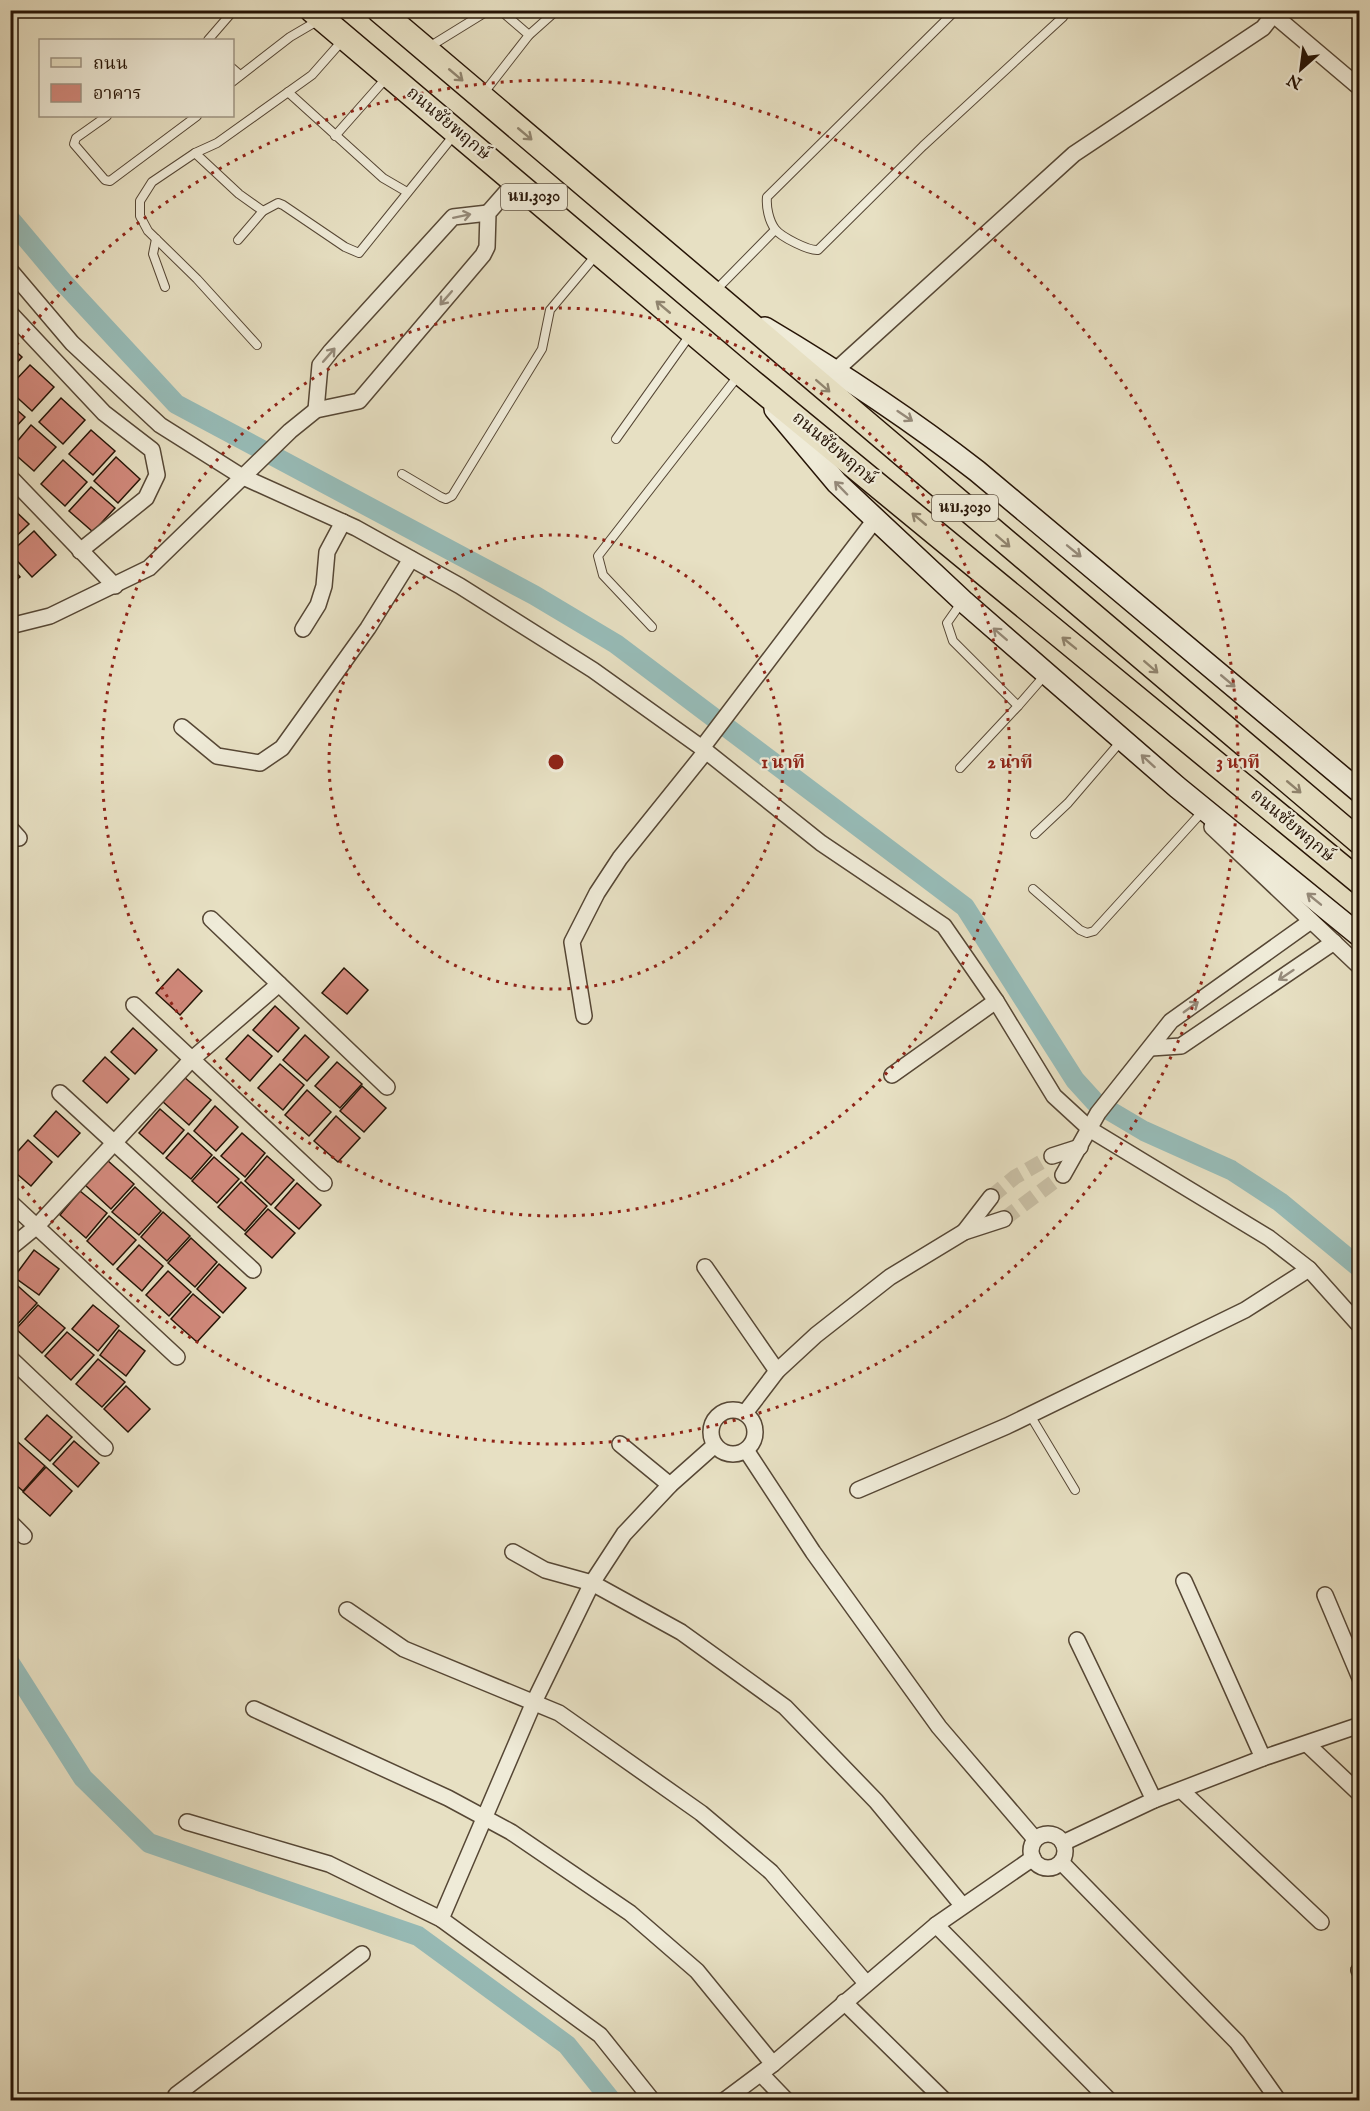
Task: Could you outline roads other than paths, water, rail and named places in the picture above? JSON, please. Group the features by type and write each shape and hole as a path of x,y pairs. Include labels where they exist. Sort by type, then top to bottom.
{"main road":[{"name":"ถนนชัยพฤกษ์","path":"379,10 722,300 1200,710 1359,842"},
{"name":"ถนนชัยพฤกษ์","path":"317,15 749,379 1359,882"},
{"path":"722,300 836,370 914,422 977,471 1359,792"},
{"path":"749,379 822,467 874,521 963,602 1123,739 1202,812 1359,936"}],"street":[{"path":"836,370 1074,154 1249,38 1276,14 1359,88"},
{"path":"10,626 50,616 115,586 149,567 189,531 246,471 290,430 316,410 359,401 483,255 487,248 488,213 516,182"},
{"path":"316,410 320,365 331,351 453,217 488,213"},
{"path":"10,270 72,343 160,425 411,559 593,670 705,747 821,843 944,926 996,1001 1054,1096 1091,1130 1269,1238 1309,1269 1359,1326"},
{"path":"10,313 104,413 152,450 157,475 146,498 80,551"},
{"path":"10,477 115,586"},
{"path":"584,1016 572,942 597,893 620,858 874,521"},
{"path":"303,629 318,605 324,586 327,552 343,522"},
{"path":"182,727 217,756 260,763 282,748 368,628 411,559"},
{"path":"1202,812 1359,967"},
{"path":"211,919 387,1087"},
{"path":"1063,1175 1091,1130 1098,1113 1171,1021 1311,921"},
{"path":"1151,1048 1181,1046 1334,942"},
{"path":"10,1248 37,1226 191,1060 279,984"},
{"path":"892,1075 996,1001"},
{"path":"134,1005 324,1183"},
{"path":"60,1093 254,1270"},
{"path":"1052,1156 1080,1147"},
{"path":"964,1232 991,1197"},
{"path":"10,1202 177,1357"},
{"path":"745,1413 777,1371 816,1335 890,1277 964,1232 1004,1219"},
{"path":"705,1267 777,1371"},
{"path":"858,1490 1030,1415 1245,1310 1309,1269"},
{"path":"10,1358 105,1448"},
{"path":"730,1409 745,1413 750,1418 756,1431 752,1445 746,1450 733,1454 726,1453 715,1445 711,1431 717,1417 730,1409"},
{"path":"620,1444 669,1485"},
{"path":"441,1919 534,1702 592,1583 624,1534 669,1485 715,1445"},
{"path":"746,1450 813,1552 939,1727 1035,1839"},
{"path":"10,1522 24,1536"},
{"path":"513,1552 545,1570 592,1583 681,1632 784,1707 876,1801 962,1905"},
{"path":"1184,1581 1263,1758"},
{"path":"1325,1595 1359,1678"},
{"path":"347,1610 404,1648 559,1713 701,1813 771,1872 866,1983"},
{"path":"1077,1640 1154,1800"},
{"path":"254,1709 484,1816 512,1832 630,1913 697,1971 767,2069 786,2100"},
{"path":"1064,1843 1154,1800 1263,1758 1359,1725"},
{"path":"1306,1744 1359,1794"},
{"path":"1182,1790 1321,1922"},
{"path":"187,1822 328,1864 441,1919 600,2035 652,2100"},
{"path":"1047,1834 1060,1838 1065,1850 1061,1862 1056,1866 1043,1867 1033,1858 1031,1852 1035,1839 1047,1834"},
{"path":"725,2100 767,2069 936,1925 1033,1858"},
{"path":"1061,1862 1237,2042 1278,2100"},
{"path":"936,1925 1108,2100"},
{"path":"180,2100 176,2095 362,1954"},
{"path":"844,2002 944,2100"}],"lane":[{"path":"209,39 234,10"},
{"path":"425,50 489,10"},
{"path":"500,10 529,35"},
{"path":"481,96 529,35 557,10"},
{"path":"956,10 767,197 766,207 775,230 806,249 818,250 923,146 1063,17 1067,10"},
{"path":"234,80 317,15"},
{"path":"257,345 197,279 156,239 140,216 140,201 144,191 152,182 195,153 217,143 312,75 345,38"},
{"path":"234,70 240,75"},
{"path":"335,136 389,74"},
{"path":"288,92 383,178 407,192"},
{"path":"105,117 76,138 74,144 105,180 110,182 196,117"},
{"path":"238,240 263,211 278,203 345,247 359,253 457,132"},
{"path":"195,153 239,194 263,211"},
{"path":"722,300 775,230"},
{"path":"156,239 153,254 165,287"},
{"path":"402,474 441,497 446,499 452,496 542,349 550,310 598,253"},
{"path":"616,439 693,332"},
{"path":"652,627 603,575 598,556 749,379"},
{"path":"963,602 947,623 948,633 968,657 1018,706"},
{"path":"960,768 1046,673"},
{"path":"1035,834 1068,803 1123,739"},
{"path":"1033,889 1080,930 1087,933 1094,931 1202,812"},
{"path":"1030,1415 1075,1490"}],"waterway":[{"path":"10,219 63,282 176,404 534,595 616,644 965,907 1075,1080 1095,1102 1144,1131 1231,1170 1280,1202 1360,1268"},
{"path":"10,1663 83,1778 149,1843 418,1936 567,2045 611,2100"}],"tunnel":[{"path":"991,1197 1015,1177 1052,1156"},
{"path":"1004,1219 1063,1175"}]}
